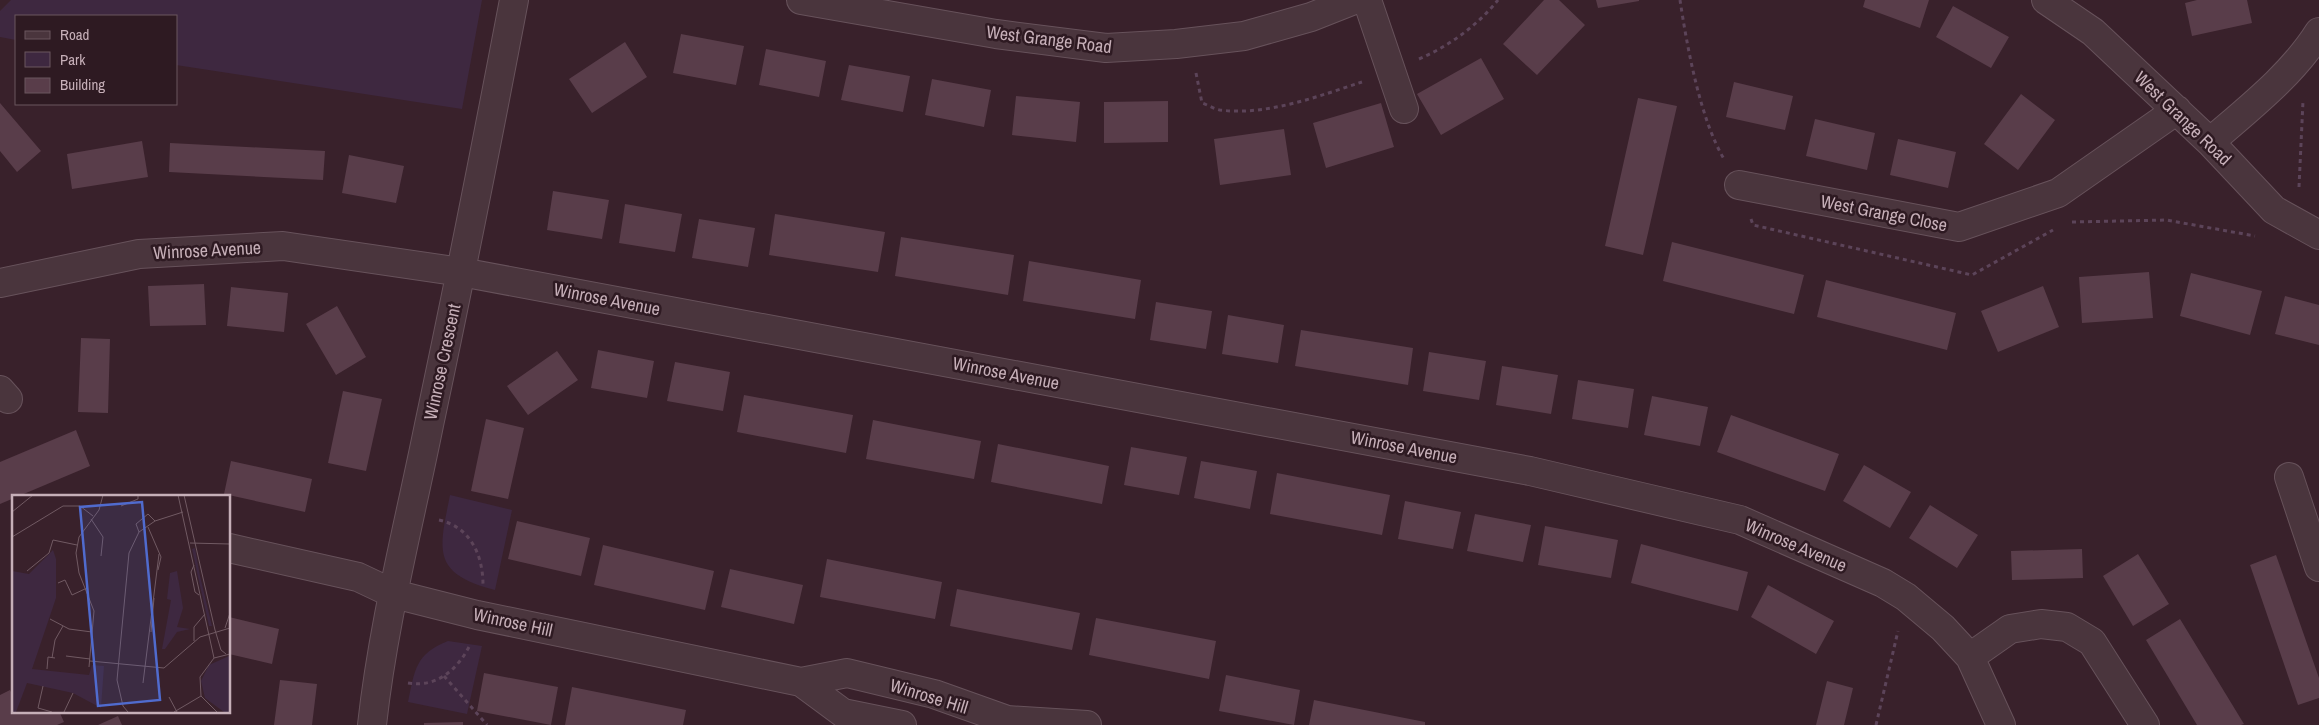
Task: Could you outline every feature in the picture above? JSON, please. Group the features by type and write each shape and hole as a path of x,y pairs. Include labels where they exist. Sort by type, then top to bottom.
{"street":[{"name":"Winrose Crescent","path":"372,725 376,691 394,594 461,272 514,0"},
{"name":"West Grange Road","path":"801,0 862,5 996,34 1106,48 1244,36 1311,17 1354,0"},
{"path":"1366,0 1404,109"},
{"name":"West Grange Road","path":"2046,0 2094,32 2210,142 2274,210 2308,229"},
{"path":"2210,142 2273,86 2312,43 2319,32"},
{"name":"West Grange Close","path":"1740,185 1959,227 2058,193 2177,110"},
{"name":"Winrose Avenue","path":"0,283 139,254 283,246 461,272 1530,471 1740,520 1884,583 1906,597 1943,628 1970,657 2001,725"},
{"path":"2289,477 2319,566"},
{"name":"Winrose Hill","path":"230,548 358,577 394,594 477,614 801,682 847,673 934,694 1007,722 1087,725"},
{"path":"1970,657 2010,629 2041,624 2068,627 2092,642 2145,725"},
{"name":"Winrose Hill","path":"801,682 843,713 902,725"}],"path":[{"path":"1189,42 1202,103 1219,110 1259,109 1314,97 1391,72 1445,48 1488,12 1498,0"},
{"path":"1680,0 1687,44 1714,143 1740,185"},
{"path":"2303,98 2308,229"},
{"path":"1876,725 1906,597"},
{"path":"444,676 487,725"}],"green space":[{"path":"11,0 482,0 462,109 178,65 178,15 15,15 15,40 0,37 0,11"},
{"path":"450,495 512,510 495,590 459,576 444,557 443,531"},
{"path":"448,641 482,646 467,714 408,702 418,664 429,652"}],"building":[{"path":"1544,0 1559,0 1585,25 1537,75 1503,44"},
{"path":"1596,0 1639,0 1639,1 1598,8"},
{"path":"1865,0 1929,0 1920,28 1863,7"},
{"path":"2197,0 2247,0 2252,23 2192,36 2185,3"},
{"path":"1953,6 2009,37 1991,68 1936,37"},
{"path":"681,34 744,46 736,85 673,73"},
{"path":"625,42 647,77 592,113 569,79"},
{"path":"766,49 826,61 819,97 759,85"},
{"path":"1481,58 1504,99 1441,135 1417,94"},
{"path":"849,65 910,76 903,112 841,100"},
{"path":"932,79 991,90 984,127 925,115"},
{"path":"1734,82 1793,96 1785,130 1726,117"},
{"path":"2021,94 2055,120 2018,170 1984,144"},
{"path":"1016,96 1080,102 1076,142 1012,135"},
{"path":"1638,98 1677,106 1643,255 1605,246"},
{"path":"1168,101 1168,142 1104,143 1104,102"},
{"path":"0,103 41,151 17,172 0,151"},
{"path":"1381,103 1394,147 1326,168 1313,123"},
{"path":"1815,119 1875,133 1867,170 1806,156"},
{"path":"1284,129 1291,175 1220,185 1214,139"},
{"path":"1898,139 1956,152 1948,188 1890,175"},
{"path":"142,141 148,177 72,189 67,154"},
{"path":"170,143 325,151 323,180 169,172"},
{"path":"349,155 404,166 396,203 342,193"},
{"path":"553,191 609,200 602,239 547,230"},
{"path":"625,204 682,214 675,252 619,243"},
{"path":"775,214 885,232 878,272 769,255"},
{"path":"699,219 755,228 748,267 692,258"},
{"path":"901,237 1014,255 1008,295 895,276"},
{"path":"1672,242 1804,275 1794,314 1663,281"},
{"path":"1029,261 1141,280 1135,319 1023,301"},
{"path":"2149,272 2153,318 2082,323 2079,277"},
{"path":"2191,273 2262,291 2250,335 2180,316"},
{"path":"1826,280 1956,313 1947,350 1817,317"},
{"path":"204,284 206,325 150,326 148,286"},
{"path":"2043,286 2059,327 1998,352 1981,311"},
{"path":"231,287 288,293 284,332 227,326"},
{"path":"2285,296 2319,305 2319,345 2275,334"},
{"path":"1156,302 1212,311 1206,349 1150,340"},
{"path":"337,306 366,357 336,375 306,324"},
{"path":"1228,315 1284,325 1278,363 1222,354"},
{"path":"1301,330 1413,348 1408,385 1295,366"},
{"path":"81,338 110,339 108,413 78,412"},
{"path":"598,350 654,361 647,398 591,388"},
{"path":"557,351 578,380 528,415 507,386"},
{"path":"1429,352 1486,361 1479,400 1423,391"},
{"path":"675,362 730,372 723,411 667,401"},
{"path":"1502,366 1558,375 1551,414 1496,405"},
{"path":"1578,380 1634,389 1628,428 1572,419"},
{"path":"343,391 382,399 366,471 328,463"},
{"path":"744,395 853,415 846,453 737,432"},
{"path":"1652,396 1708,407 1700,446 1644,435"},
{"path":"1731,415 1839,454 1825,491 1717,452"},
{"path":"486,419 524,428 508,499 471,491"},
{"path":"873,420 981,441 974,479 866,459"},
{"path":"76,430 90,466 21,495 12,495 12,499 0,504 0,462"},
{"path":"998,444 1109,466 1102,504 991,482"},
{"path":"1131,447 1187,457 1179,495 1124,485"},
{"path":"231,461 312,479 305,512 224,494"},
{"path":"1201,461 1257,471 1250,509 1194,498"},
{"path":"1864,465 1911,492 1890,528 1843,501"},
{"path":"1277,473 1390,495 1382,535 1270,514"},
{"path":"1405,501 1461,512 1453,549 1398,539"},
{"path":"1930,505 1978,535 1957,568 1909,538"},
{"path":"1475,514 1531,525 1523,562 1467,551"},
{"path":"517,521 590,538 581,576 508,559"},
{"path":"1545,526 1618,540 1611,578 1538,565"},
{"path":"1641,544 1748,572 1738,611 1631,583"},
{"path":"603,545 714,571 705,610 594,585"},
{"path":"2082,549 2083,578 2012,580 2011,551"},
{"path":"2138,554 2169,604 2133,626 2103,576"},
{"path":"2276,555 2319,678 2319,698 2298,705 2250,565"},
{"path":"827,559 942,582 935,619 820,597"},
{"path":"730,569 803,585 794,624 721,607"},
{"path":"1768,585 1834,621 1816,654 1751,617"},
{"path":"957,589 1080,613 1072,650 950,626"},
{"path":"230,617 279,629 272,664 230,654"},
{"path":"1096,618 1216,641 1209,679 1089,655"},
{"path":"2180,619 2244,724 2197,725 2146,640"},
{"path":"484,673 558,687 551,725 477,711"},
{"path":"1226,675 1300,690 1294,725 1219,711"},
{"path":"280,680 317,684 312,725 274,725"},
{"path":"1827,681 1853,688 1844,725 1816,725"},
{"path":"572,687 686,710 683,725 565,725"},
{"path":"10,690 12,694 12,712 59,712 64,722 57,725 0,725 0,695"},
{"path":"1314,700 1425,722 1425,725 1309,725"},
{"path":"118,716 122,725 98,725"},
{"path":"463,722 463,725 424,725 424,723"}]}
